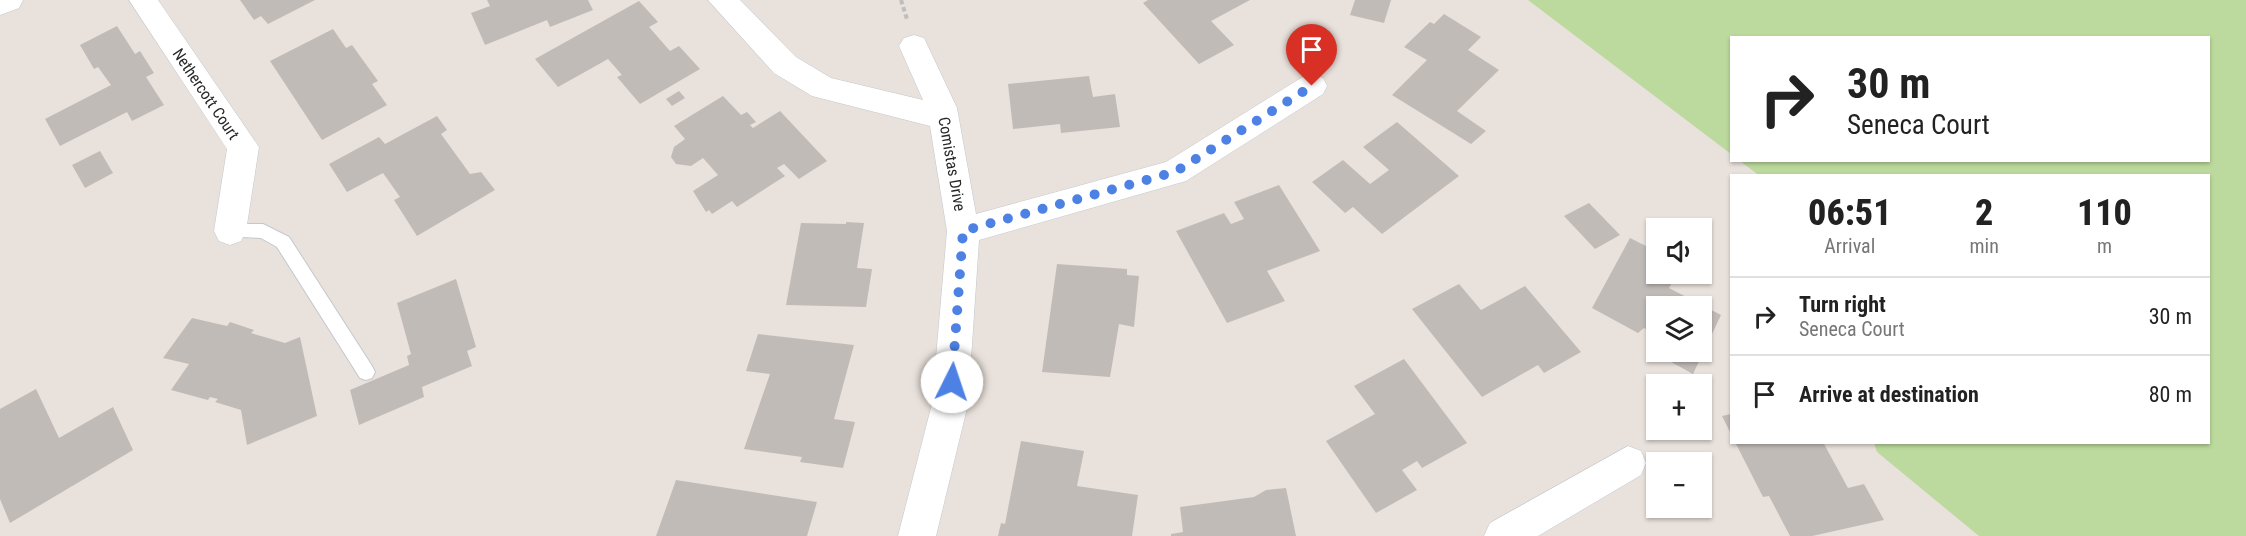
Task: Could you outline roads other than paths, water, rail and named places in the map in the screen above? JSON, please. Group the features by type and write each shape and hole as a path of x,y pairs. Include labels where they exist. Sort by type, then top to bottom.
{"street":[{"path":"0,4 9,0"},
{"name":"Nethercott Court","path":"143,0 243,147 230,231"},
{"path":"722,0 785,65 823,88 944,117"},
{"name":"Comistas Drive","path":"914,46 944,117 963,231 950,404 917,536"},
{"path":"963,231 1175,172 1312,86"},
{"path":"1503,536 1628,463"}],"lane":[{"path":"230,231 263,231 283,242 366,372"}]}
